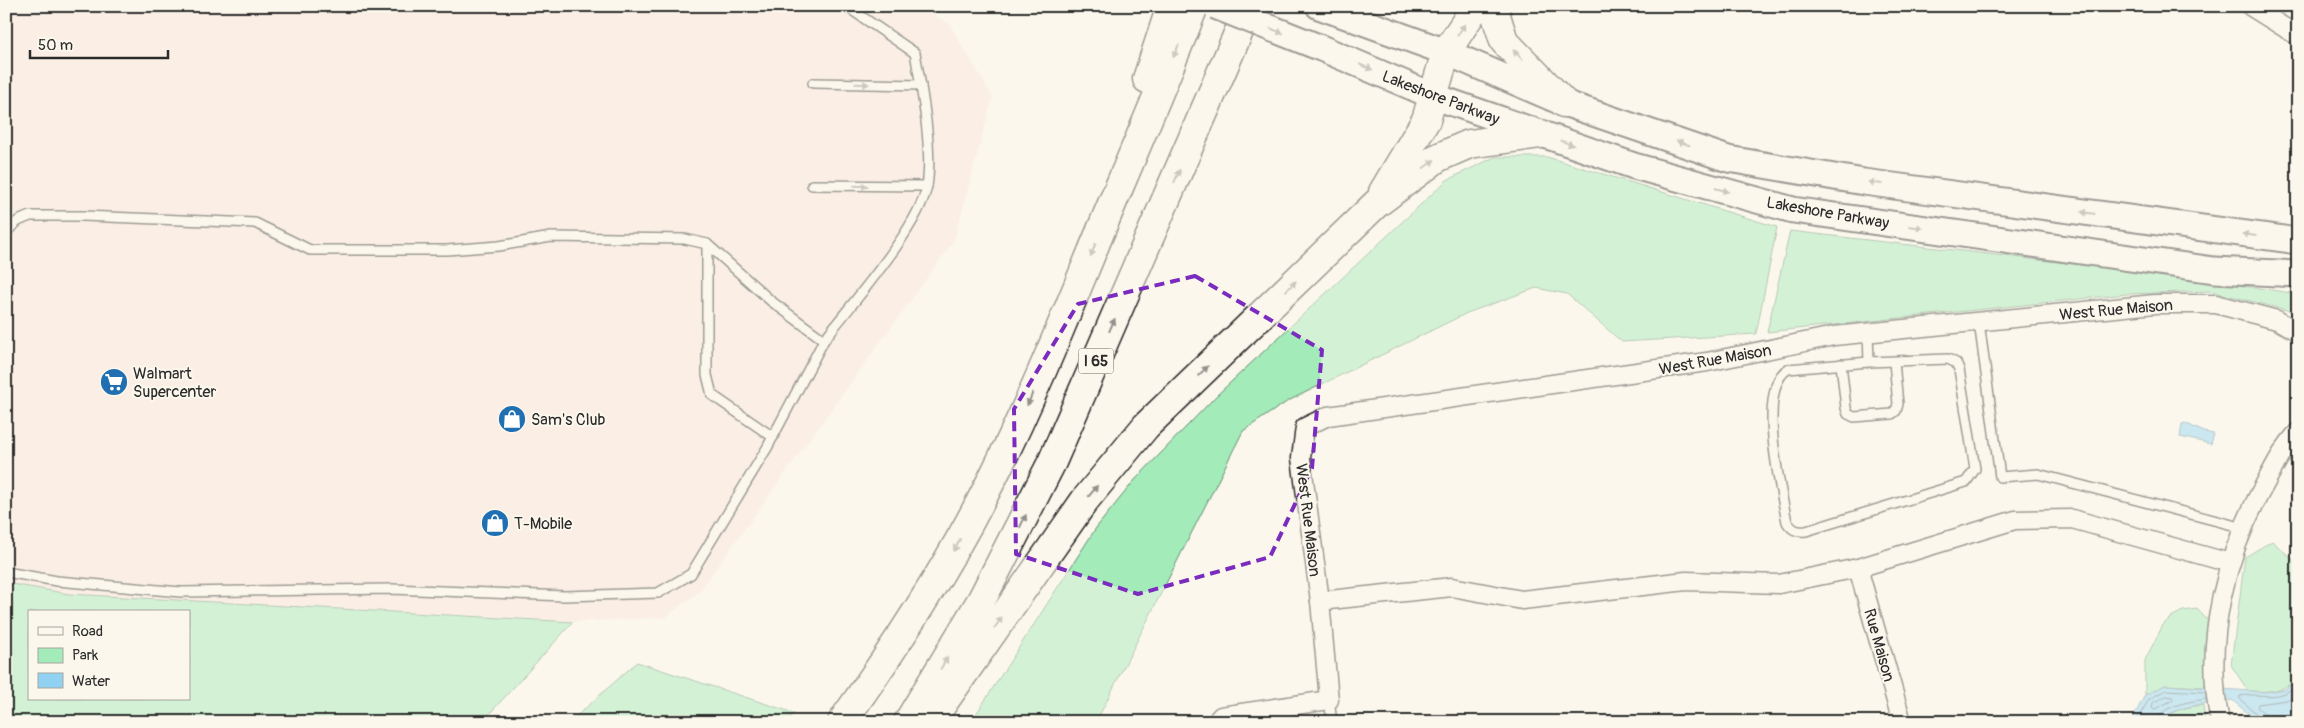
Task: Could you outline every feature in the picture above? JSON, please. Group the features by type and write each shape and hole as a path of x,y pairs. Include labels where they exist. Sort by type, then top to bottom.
{"highway":[{"path":"1105,221 1171,6"},
{"name":"I 65","path":"842,722 929,592 990,484 1037,384 1194,6"},
{"name":"I 65","path":"922,714 1048,471 1250,6"},
{"path":"1376,204 1426,120 1446,52 1471,14 1472,6"},
{"path":"1493,6 1504,41 1564,103"},
{"path":"922,714 1085,500 1146,426 1376,204 1437,158 1469,144 1541,134"}],"main road":[{"name":"Lakeshore Parkway","path":"1216,6 1433,96 1634,166 1793,210 2214,270 2298,274"},
{"path":"1326,9 1446,52 1564,103 1728,159 1864,182 2298,242"}],"street":[{"path":"2250,6 2298,36"},
{"name":"West Rue Maison","path":"1329,700 1320,601 1301,458 1305,427 1328,416 1707,362 1834,336 2155,304 2216,304 2277,320 2298,332"},
{"path":"2220,722 2217,705 2215,664 2216,623 2230,563 2252,506 2288,442 2298,432"},
{"path":"1320,601 1452,587 1522,600 1686,581 1778,584 1858,568 2014,520 2072,519 2230,563"},
{"name":"Rue Maison","path":"1858,568 1902,722"},
{"path":"1216,722 1221,716 1329,700"}],"lane":[{"path":"6,572 57,581 181,592 392,589 564,596 658,593 690,574 773,437 824,340 892,252 918,211 927,186 928,161 921,85 915,53 846,6"},
{"path":"813,83 921,85"},
{"path":"812,185 927,186"},
{"path":"6,232 18,222 30,216 83,216 255,224 310,250 447,250 499,246 551,237 686,239 707,244 770,301 824,340"},
{"path":"707,244 707,375 712,395 773,437"},
{"path":"1979,322 2000,477 2038,474 2244,528"},
{"path":"1868,333 1869,362"},
{"path":"1948,359 1956,363 1959,369 1975,469 1966,482 1806,532 1798,532 1791,528 1787,522 1774,452 1771,421 1777,380 1781,372 1788,369 1869,362 1948,359"},
{"path":"1841,364 1846,408 1848,414 1854,417 1892,414 1896,411 1898,404 1894,362"},
{"path":"1329,700 1332,722"}],"highlighted area":[{"path":"1195,276 1322,350 1312,468 1270,557 1138,594 1016,554 1014,409 1078,304"}],"shaded area":[{"path":"6,6 919,6 949,23 993,97 954,241 700,591 665,618 573,622 69,594 6,583"}],"green space":[{"path":"1495,157 1547,157 1777,227 1756,334 1622,342 1567,294 1536,288 1467,313 1288,401 1243,431 1096,722 971,722 1096,528 1134,481 1216,396 1447,180"},
{"path":"1790,231 2177,276 2298,294 2298,313 2211,291 2127,294 1767,332"},
{"path":"2272,541 2298,564 2298,679 2274,690 2248,691 2231,665 2245,557"},
{"path":"6,583 69,594 573,622 482,722 6,722"},
{"path":"2197,609 2210,623 2205,687 2165,685 2145,695 2145,660 2163,625 2171,617 2183,611"},
{"path":"637,662 794,713 786,722 570,722"},
{"path":"2203,705 2205,722 2160,722 2174,712"}],"water":[{"path":"2185,423 2204,432 2214,434 2211,444 2180,437 2182,424"},
{"path":"2298,679 2298,720 2294,722 2258,722 2232,700 2183,708 2166,716 2160,722 2131,722 2145,695 2165,685 2266,692 2285,689"}],"place":[{"name":"Walmart Supercenter","path":"114,382"},
{"name":"Sam's Club","path":"512,419"},
{"name":"T-Mobile","path":"495,523"}]}
